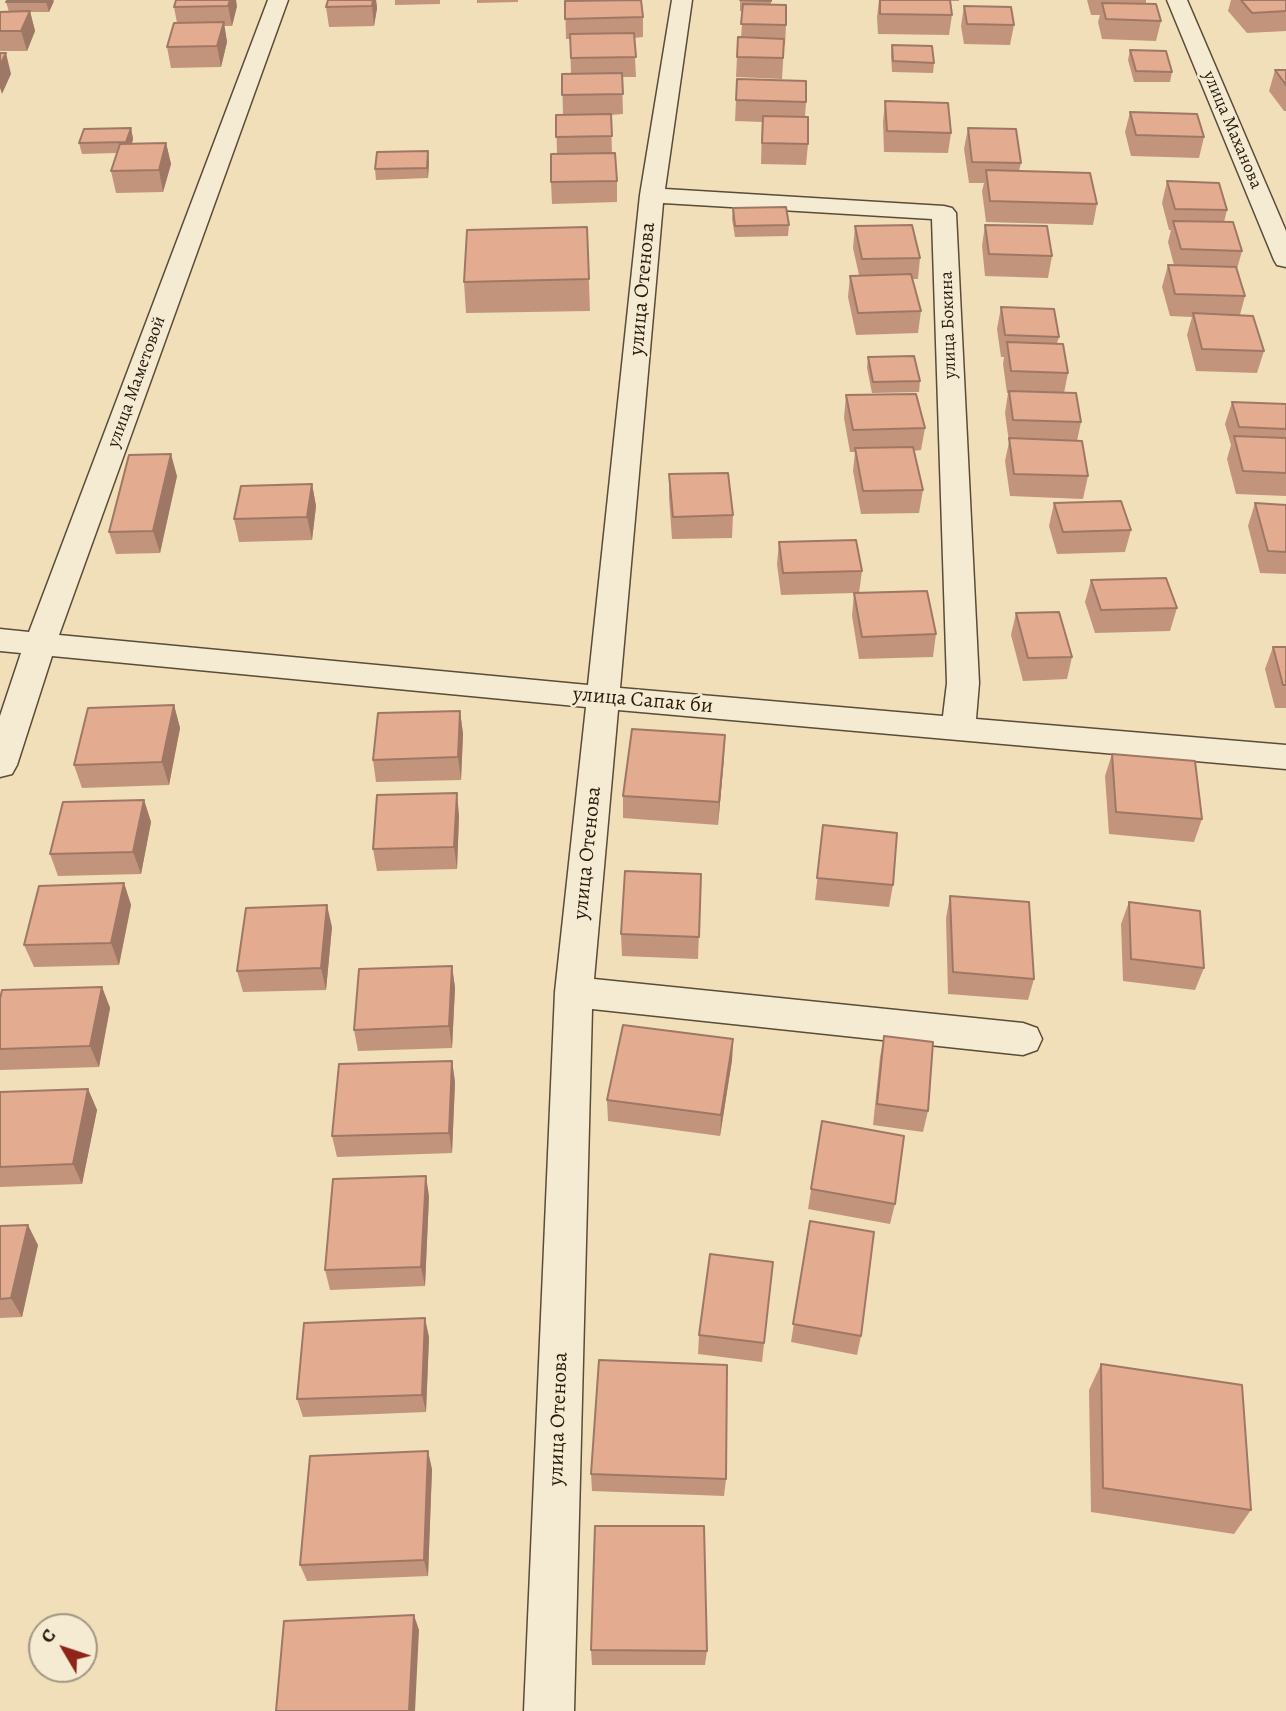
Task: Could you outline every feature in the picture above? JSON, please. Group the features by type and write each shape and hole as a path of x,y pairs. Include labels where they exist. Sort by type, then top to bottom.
{"street":[{"name":"улица Маметовой","path":"0,765 40,643 278,0"},
{"name":"улица Отенова","path":"549,1711 574,992 652,195 682,0"},
{"name":"улица Маханова","path":"1177,0 1286,260"},
{"name":"улица Бокина","path":"652,195 944,213 962,683 958,730"},
{"name":"улица Сапак би","path":"0,640 604,698 1286,757"},
{"path":"574,992 1023,1039"}],"building":[{"path":"8,0 47,0 6,2"},
{"path":"176,0 230,0 228,6 174,7"},
{"path":"328,0 373,0 372,6 326,7"},
{"path":"641,0 643,17 565,19 565,1"},
{"path":"880,0 950,0 952,15 880,14"},
{"path":"1241,0 1286,0 1286,11 1252,13"},
{"path":"1102,3 1156,4 1161,21 1106,19"},
{"path":"743,4 786,5 786,25 741,24"},
{"path":"964,6 1011,7 1014,25 967,24"},
{"path":"30,11 21,31 0,31 0,12"},
{"path":"224,22 217,46 167,47 174,23"},
{"path":"634,33 636,57 571,58 570,34"},
{"path":"738,37 784,39 783,58 737,57"},
{"path":"892,45 932,46 934,63 893,61"},
{"path":"1130,50 1166,51 1172,72 1136,71"},
{"path":"0,53 6,53 0,65"},
{"path":"1275,70 1286,70 1286,85"},
{"path":"622,73 623,94 562,95 562,74"},
{"path":"737,79 806,81 806,102 736,100"},
{"path":"885,101 948,103 951,133 887,131"},
{"path":"1130,112 1197,114 1204,137 1136,135"},
{"path":"611,114 612,136 556,137 556,115"},
{"path":"763,116 808,117 808,144 762,143"},
{"path":"131,128 126,142 79,143 84,129"},
{"path":"968,128 1016,129 1021,163 972,162"},
{"path":"166,143 159,170 111,171 120,144"},
{"path":"428,151 427,168 375,169 377,152"},
{"path":"615,153 617,181 551,182 551,154"},
{"path":"986,170 1090,173 1097,204 990,201"},
{"path":"1167,181 1219,183 1227,210 1175,209"},
{"path":"786,207 789,225 735,226 733,208"},
{"path":"1173,221 1233,222 1242,251 1181,249"},
{"path":"912,225 920,258 862,259 855,226"},
{"path":"985,225 1047,226 1052,256 989,254"},
{"path":"587,227 589,279 464,282 467,230"},
{"path":"1168,265 1236,267 1245,296 1175,294"},
{"path":"911,274 921,311 858,313 850,276"},
{"path":"1001,307 1054,309 1059,337 1005,335"},
{"path":"1193,313 1253,316 1264,351 1202,349"},
{"path":"1007,342 1063,344 1068,373 1011,371"},
{"path":"914,356 920,381 873,382 868,357"},
{"path":"1009,391 1076,393 1081,422 1013,420"},
{"path":"916,394 925,428 853,430 846,395"},
{"path":"1232,402 1286,404 1286,429 1239,427"},
{"path":"1234,436 1286,438 1286,473 1243,471"},
{"path":"1009,438 1082,441 1088,476 1014,474"},
{"path":"913,447 923,490 863,491 855,448"},
{"path":"171,454 153,531 109,532 129,455"},
{"path":"728,473 733,515 673,517 669,474"},
{"path":"312,484 307,517 234,519 241,486"},
{"path":"1121,501 1131,530 1063,532 1054,503"},
{"path":"1255,503 1286,505 1286,552 1268,551"},
{"path":"856,540 862,571 783,573 779,542"},
{"path":"1166,578 1177,608 1101,610 1091,580"},
{"path":"927,591 936,634 862,637 854,593"},
{"path":"1059,612 1072,657 1028,658 1016,613"},
{"path":"1273,647 1286,647 1286,685 1283,685"},
{"path":"174,705 162,762 74,765 88,708"},
{"path":"460,711 458,757 373,760 378,713"},
{"path":"632,729 725,735 719,802 623,796"},
{"path":"1112,754 1195,761 1202,819 1116,812"},
{"path":"457,793 454,847 373,849 377,795"},
{"path":"144,800 133,852 50,854 63,802"},
{"path":"823,825 897,833 893,885 817,878"},
{"path":"625,871 701,874 699,937 621,934"},
{"path":"124,883 111,943 24,945 39,886"},
{"path":"950,896 1029,902 1034,979 953,972"},
{"path":"1129,902 1200,911 1204,968 1131,959"},
{"path":"327,905 321,968 237,971 246,908"},
{"path":"452,966 449,1026 354,1030 359,969"},
{"path":"102,987 90,1046 0,1049 2,990"},
{"path":"623,1025 733,1039 721,1115 607,1100"},
{"path":"884,1036 933,1042 928,1111 877,1104"},
{"path":"452,1061 449,1133 332,1136 339,1064"},
{"path":"88,1089 73,1164 0,1167 0,1092"},
{"path":"822,1121 904,1136 895,1204 811,1189"},
{"path":"426,1176 421,1267 325,1270 333,1179"},
{"path":"810,1221 874,1232 861,1336 793,1324"},
{"path":"28,1225 11,1298 0,1299 0,1226"},
{"path":"710,1254 773,1262 764,1343 699,1335"},
{"path":"425,1318 422,1395 297,1399 304,1323"},
{"path":"599,1360 727,1365 726,1479 591,1474"},
{"path":"1101,1364 1242,1385 1251,1510 1103,1488"},
{"path":"428,1451 424,1560 300,1565 310,1456"},
{"path":"595,1526 704,1526 707,1651 591,1650"},
{"path":"414,1615 409,1711 276,1711 284,1621"}]}
